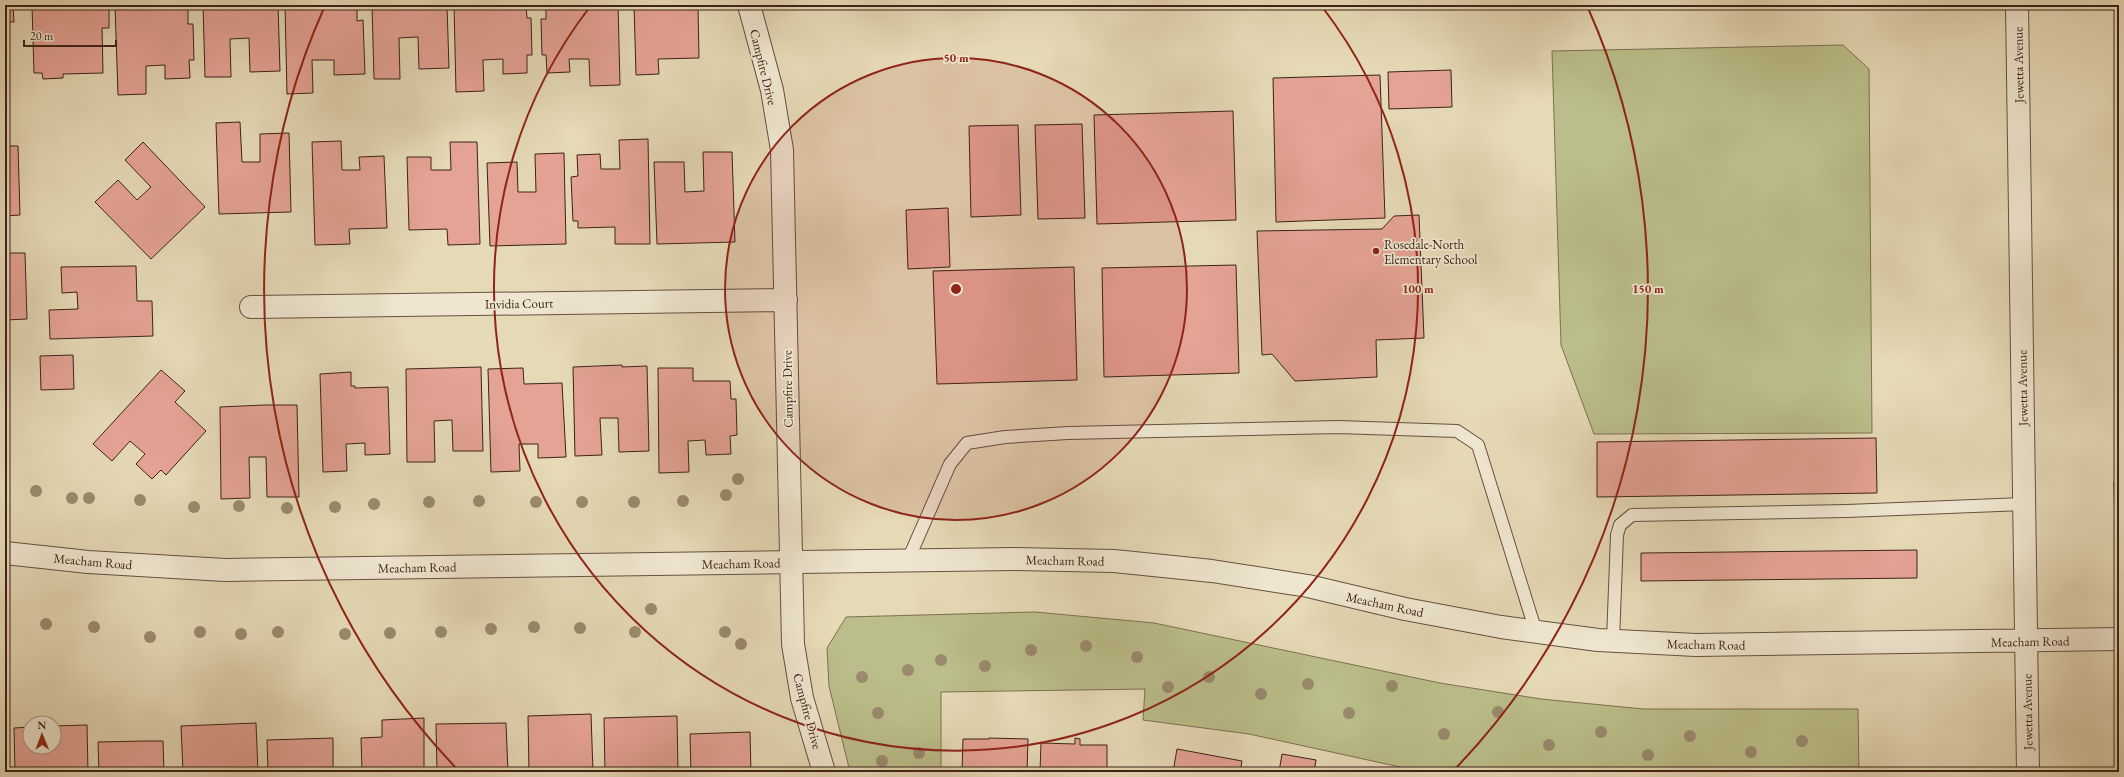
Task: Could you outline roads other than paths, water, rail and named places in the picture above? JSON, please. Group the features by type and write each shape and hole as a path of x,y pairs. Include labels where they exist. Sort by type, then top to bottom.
{"street":[{"name":"Campfire Drive","path":"748,5 772,90 782,150 793,644 802,698 824,772"},
{"name":"Jewetta Avenue","path":"2017,5 2028,772"},
{"name":"Invidia Court","path":"251,307 786,300"},
{"name":"Meacham Road","path":"5,553 88,562 225,570 1014,559 1114,562 1212,570 1308,586 1501,628 1613,640 1696,645 2119,639"}],"lane":[{"path":"908,560 950,464 967,443 1006,437 1076,432 1338,428 1457,431 1478,445 1536,632"},
{"path":"1613,640 1617,535 1620,525 1632,515 1847,511 2024,504"}],"place":[{"name":"Rosedale-North Elementary School","path":"1376,251"}]}
